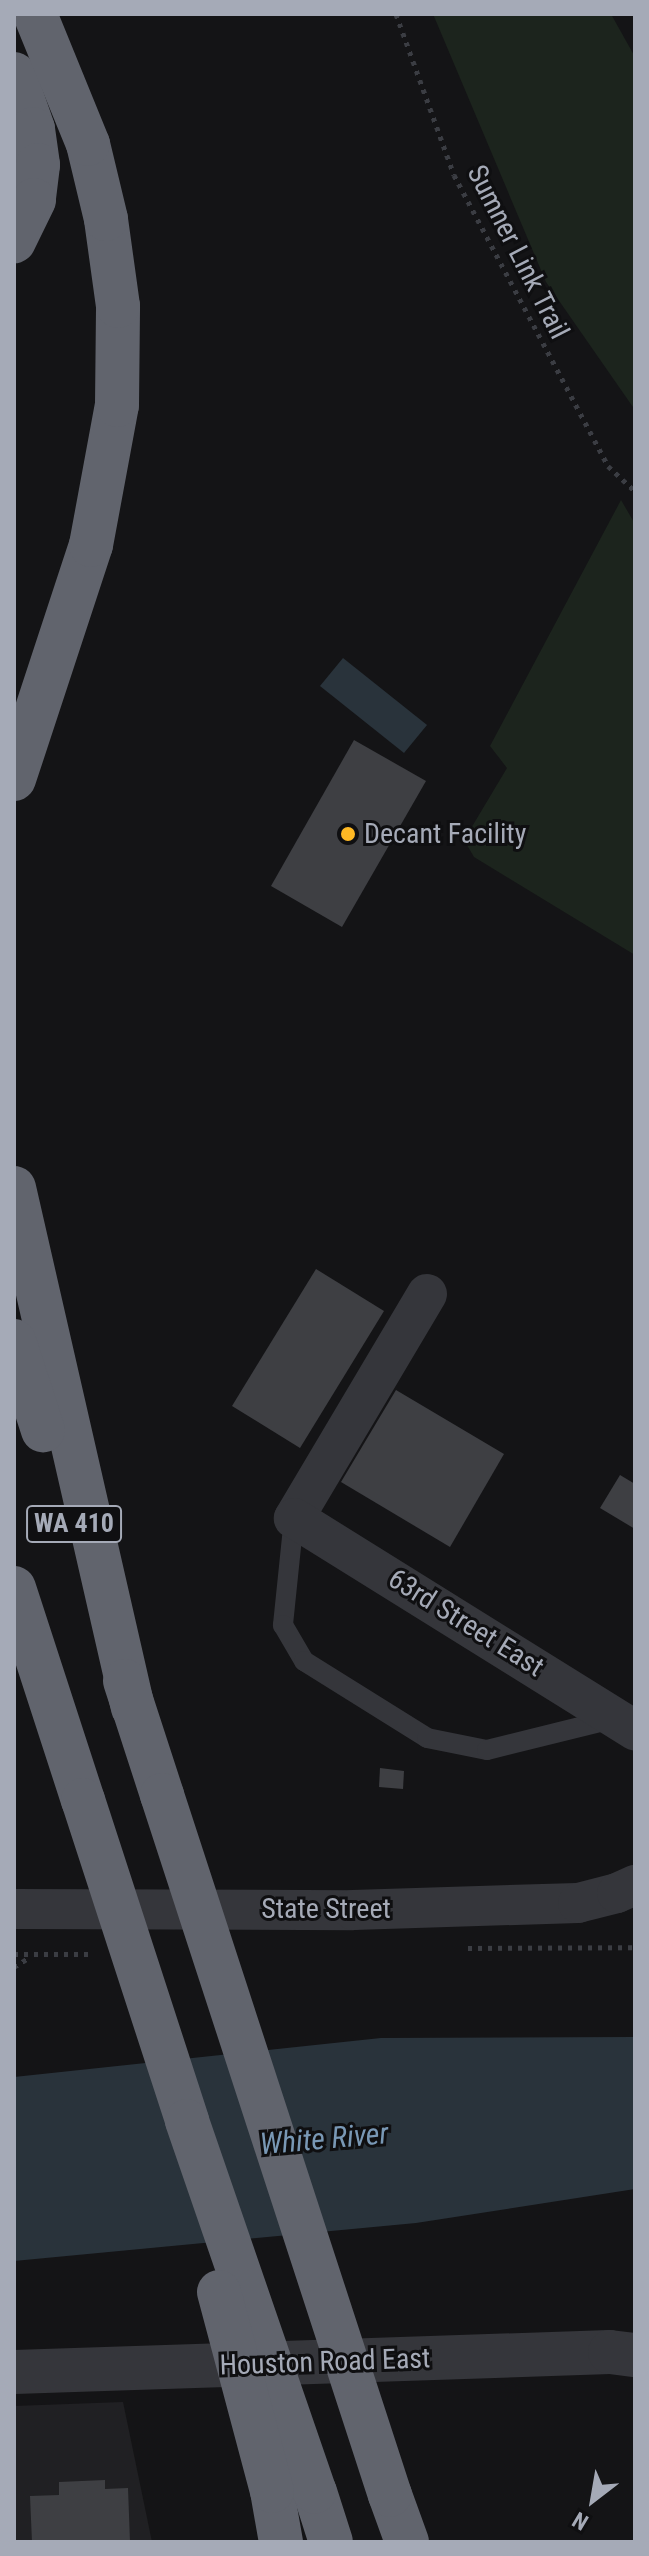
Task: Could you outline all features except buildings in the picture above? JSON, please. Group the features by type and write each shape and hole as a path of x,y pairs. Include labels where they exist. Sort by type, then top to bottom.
{"highway":[{"path":"14,779 91,545 117,405 118,306 106,219 88,144 35,14"},
{"path":"14,74 33,129 38,165 34,200 14,241"},
{"path":"14,1188 133,1708"},
{"name":"WA 410","path":"14,1341 407,2542"},
{"path":"14,1588 30,1644"},
{"path":"14,1603 331,2542"},
{"path":"187,2121 224,2313 272,2491 281,2542"}],"street":[{"path":"294,1518 427,1294"},
{"name":"63rd Street East","path":"294,1518 627,1724"},
{"name":"State Street","path":"14,1909 353,1910 578,1903 635,1885"},
{"name":"Houston Road East","path":"14,2372 610,2352 635,2355"}],"lane":[{"path":"294,1518 283,1625 304,1661 427,1738 487,1750 627,1724"}],"path":[{"name":"Sumner Link Trail","path":"396,14 454,175 608,466 635,491"},
{"path":"14,1967 31,1956"}],"shaded area":[{"path":"433,14 611,14 635,57 635,410 546,282"},
{"path":"621,500 635,524 635,955 474,857 464,840 507,768 490,746"},
{"path":"123,2402 152,2542 14,2542 14,2406"}],"water":[{"path":"343,658 427,725 404,753 320,686"},
{"name":"White River","path":"635,2037 635,2189 416,2223 14,2261 14,2077 381,2038"}],"place":[{"name":"Decant Facility","path":"348,834"}]}
